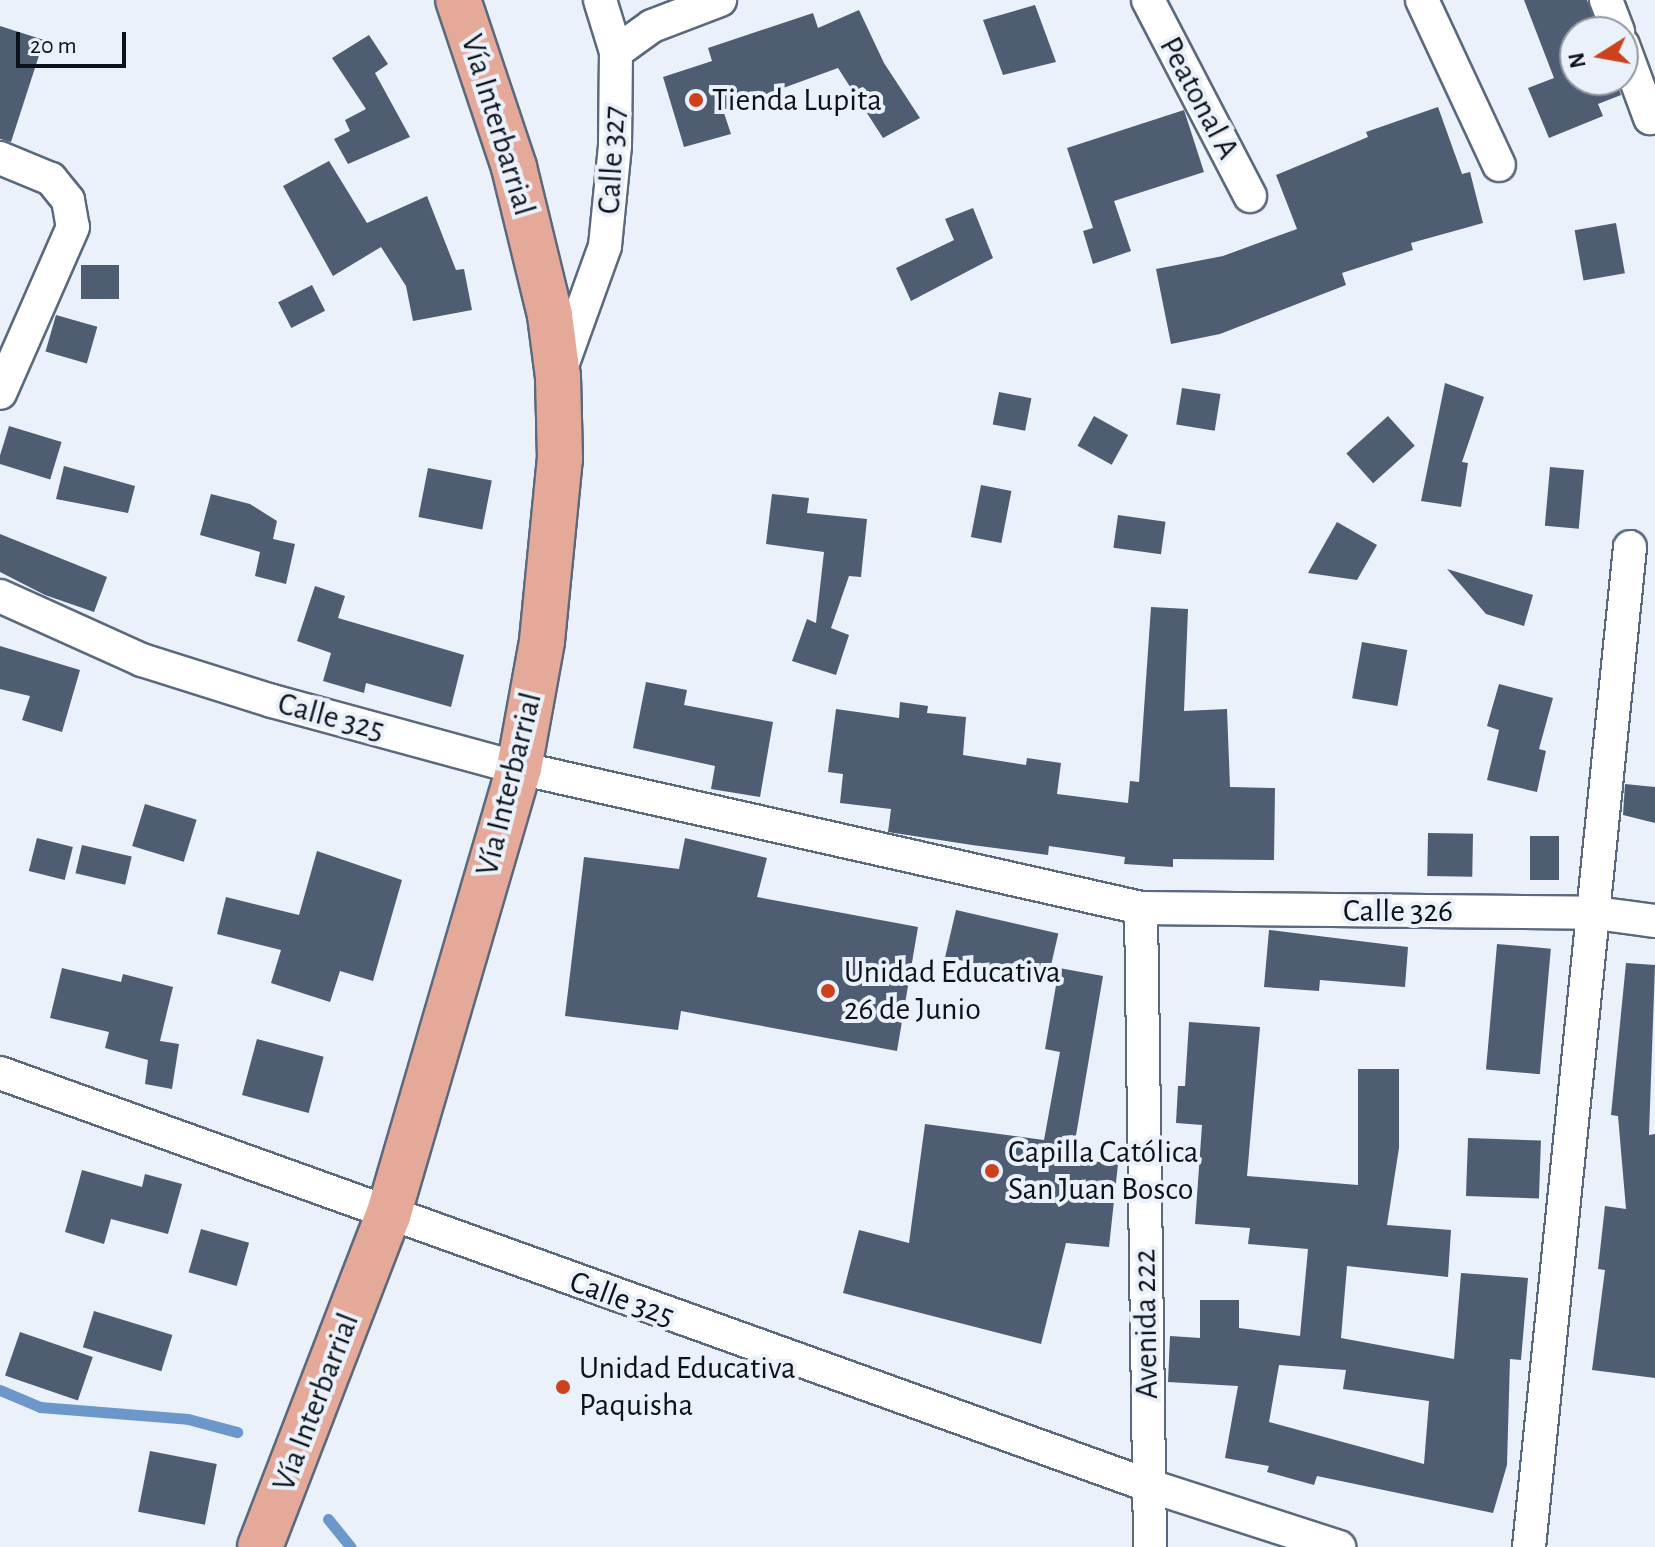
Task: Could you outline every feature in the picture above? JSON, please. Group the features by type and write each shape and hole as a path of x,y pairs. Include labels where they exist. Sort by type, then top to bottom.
{"main road":[{"name":"Vía Interbarrial","path":"260,1547 388,1216 519,768 554,543 560,459 558,377 550,315 522,197 458,0"}],"street":[{"name":"Calle 327","path":"558,377 605,246 615,146 616,52 600,0"},
{"path":"616,52 652,26 720,0"},
{"name":"Peatonal A","path":"1148,0 1250,196"},
{"path":"1422,0 1499,165"},
{"path":"1639,88 1650,118"},
{"path":"0,158 51,179 68,200 73,227 0,393"},
{"path":"1529,1547 1630,547"},
{"name":"Calle 325","path":"0,596 142,660 519,768 1141,908"},
{"name":"Calle 326","path":"1141,908 1595,913 1655,921"},
{"name":"Avenida 222","path":"1141,908 1150,1547"},
{"name":"Calle 325","path":"0,1073 388,1216 1150,1486 1339,1547"}],"building":[{"path":"1524,0 1587,0 1592,16 1559,16 1559,96 1618,96 1598,104 1603,116 1549,138 1528,88 1554,78"},
{"path":"1035,5 1056,62 1003,75 983,20"},
{"path":"859,10 884,63 920,118 883,138 838,68 723,110 731,134 684,147 663,77 712,61 708,48 813,13 818,28"},
{"path":"0,26 44,40 11,142 0,139"},
{"path":"369,35 388,64 375,73 410,137 348,164 334,139 350,131 345,120 366,109 332,58"},
{"path":"1438,107 1462,174 1470,172 1483,223 1411,243 1413,250 1342,273 1346,285 1220,334 1171,344 1156,269 1223,256 1297,229 1276,175 1368,137 1366,132"},
{"path":"1184,110 1204,172 1114,201 1131,251 1093,264 1083,231 1093,228 1067,148"},
{"path":"329,161 367,223 427,196 456,270 464,269 472,310 413,321 406,286 381,247 333,276 283,186"},
{"path":"973,208 993,258 911,301 896,268 954,240 945,219"},
{"path":"1616,223 1625,273 1583,281 1575,230"},
{"path":"81,265 119,265 119,299 81,299"},
{"path":"312,285 325,311 291,328 278,302"},
{"path":"56,315 97,327 87,363 46,352"},
{"path":"1445,383 1484,397 1462,462 1468,463 1461,507 1421,501"},
{"path":"1182,388 1221,394 1215,431 1176,425"},
{"path":"999,392 1031,398 1025,431 993,424"},
{"path":"1094,416 1128,435 1112,465 1078,446"},
{"path":"1388,416 1415,446 1373,483 1346,453"},
{"path":"9,426 62,442 50,479 0,464"},
{"path":"64,466 135,486 128,513 56,499"},
{"path":"1550,467 1584,470 1579,529 1545,526"},
{"path":"428,468 492,480 482,529 418,517"},
{"path":"981,485 1011,491 1001,543 971,537"},
{"path":"211,494 250,504 277,521 273,539 295,544 286,584 255,576 260,552 200,535"},
{"path":"772,494 809,498 807,513 867,519 861,577 849,576 831,628 849,635 836,675 792,661 807,619 816,623 824,552 766,544"},
{"path":"1118,515 1166,522 1161,554 1113,548"},
{"path":"1337,522 1377,545 1357,580 1308,573"},
{"path":"0,534 107,577 94,612 45,595 0,572"},
{"path":"1447,569 1533,595 1524,626 1486,614"},
{"path":"315,586 345,596 338,618 464,655 451,707 366,683 364,693 323,681 331,653 297,641"},
{"path":"1151,607 1188,609 1184,711 1227,709 1230,787 1275,788 1274,860 1173,859 1173,867 1124,864 1125,857 1049,846 1048,855 888,832 891,809 840,803 843,774 828,772 836,709 899,718 900,702 928,706 927,713 966,717 963,755 1026,765 1027,758 1061,763 1057,794 1128,803 1130,781 1139,782"},
{"path":"1362,642 1407,650 1397,706 1352,698"},
{"path":"0,646 80,670 62,732 22,720 30,696 0,689"},
{"path":"646,682 687,690 684,705 773,722 760,797 711,789 715,766 633,748"},
{"path":"1499,684 1553,698 1539,749 1546,751 1537,792 1487,780 1499,730 1487,726"},
{"path":"1625,784 1655,787 1655,823 1623,815"},
{"path":"145,804 197,820 184,862 132,846"},
{"path":"1428,833 1473,834 1472,877 1427,876"},
{"path":"1530,836 1559,836 1559,880 1530,880"},
{"path":"37,838 73,847 65,880 29,871"},
{"path":"685,838 767,858 757,897 918,927 897,1051 681,1011 678,1030 565,1016 584,857 679,869"},
{"path":"82,845 132,856 125,885 75,873"},
{"path":"317,851 402,880 373,981 340,971 330,1002 271,983 281,950 217,934 226,897 299,915"},
{"path":"956,910 1058,934 1048,980 945,957"},
{"path":"1269,930 1408,947 1405,987 1320,980 1319,991 1264,987"},
{"path":"1497,944 1551,949 1540,1074 1486,1070"},
{"path":"1626,963 1655,965 1649,1135 1655,1134 1655,1378 1592,1370 1605,1270 1598,1269 1605,1206 1626,1209 1618,1116 1611,1115"},
{"path":"62,968 121,982 123,974 173,987 160,1041 179,1044 172,1089 145,1084 148,1060 105,1048 109,1032 50,1018"},
{"path":"1059,968 1103,976 1072,1159 1118,1164 1109,1247 1066,1243 1041,1344 843,1293 859,1230 909,1243 925,1124 1044,1140 1060,1052 1045,1049"},
{"path":"1189,1022 1260,1027 1247,1176 1358,1185 1358,1069 1399,1069 1399,1148 1387,1225 1451,1230 1448,1277 1347,1266 1341,1338 1454,1359 1461,1273 1528,1278 1521,1360 1510,1359 1507,1465 1493,1513 1317,1476 1314,1485 1267,1472 1269,1466 1225,1458 1238,1386 1168,1382 1170,1336 1200,1338 1200,1300 1239,1300 1239,1328 1300,1336 1308,1249 1248,1244 1250,1228 1195,1224 1202,1125 1176,1123 1178,1086 1185,1086","holes":["1279,1365 1346,1370 1343,1389 1429,1401 1424,1464 1269,1422"]},
{"path":"257,1039 324,1057 309,1113 242,1095"},
{"path":"1468,1138 1541,1141 1539,1199 1466,1196"},
{"path":"82,1170 142,1187 145,1174 182,1184 168,1234 111,1219 104,1244 65,1232"},
{"path":"201,1229 249,1243 237,1286 189,1272"},
{"path":"94,1311 172,1335 161,1371 83,1347"},
{"path":"20,1332 93,1357 78,1401 5,1375"},
{"path":"150,1451 217,1464 205,1525 138,1512"}],"waterway":[{"path":"0,1390 40,1407 188,1419 237,1432"},
{"path":"328,1519 351,1547"}],"place":[{"name":"Tienda Lupita","path":"696,100"},
{"name":"Unidad Educativa 26 de Junio","path":"828,991"},
{"name":"Capilla Católica San Juan Bosco","path":"992,1171"},
{"name":"Unidad Educativa Paquisha","path":"563,1387"}]}
